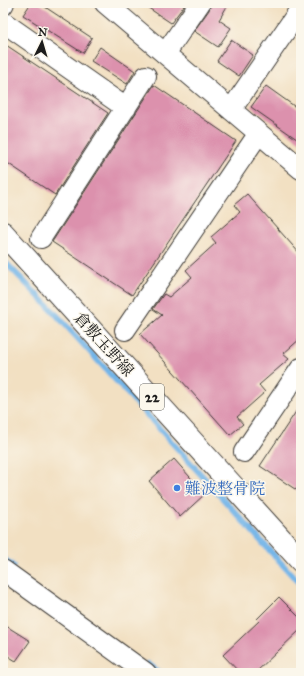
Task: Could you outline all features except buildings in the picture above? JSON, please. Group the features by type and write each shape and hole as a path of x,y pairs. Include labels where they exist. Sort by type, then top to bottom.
{"main road":[{"name":"倉敷玉野線","path":"3,233 301,561"}],"street":[{"path":"105,3 301,169"},
{"path":"165,54 200,3"},
{"path":"231,110 301,8"},
{"path":"3,22 126,108"},
{"path":"41,238 146,76"},
{"path":"125,330 259,133"},
{"path":"244,452 301,368"},
{"path":"3,570 146,673"}],"waterway":[{"path":"3,260 53,311 301,585"},
{"path":"3,558 13,566"},
{"path":"148,664 161,673"}],"place":[{"name":"難波整骨院","path":"177,488"}]}
